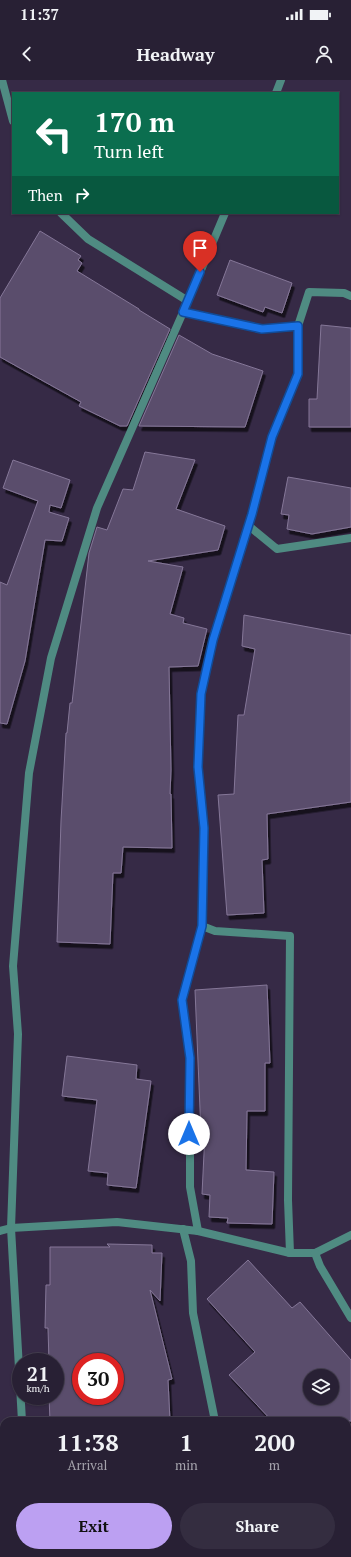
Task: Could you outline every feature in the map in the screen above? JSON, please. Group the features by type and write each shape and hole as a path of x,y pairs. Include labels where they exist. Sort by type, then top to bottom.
{"street":[{"path":"2,80 2,96 12,119"},
{"path":"276,92 281,80"},
{"path":"62,214 88,239 188,301"},
{"path":"22,1417 11,1228 18,1034 13,966 29,773 51,658 97,508 225,214"},
{"path":"198,1231 190,1187 190,1058 182,1000 202,926 204,828 198,767 201,694 213,640 248,526 272,437 298,374 298,326 309,292 344,293 351,296"},
{"path":"183,312 262,329 298,326"},
{"path":"248,526 278,549 351,538"},
{"path":"202,926 215,931 290,936 288,1192 290,1253"},
{"path":"0,1231 11,1228 117,1222 198,1231 290,1253 315,1253 351,1235"},
{"path":"184,1229 191,1261 193,1313 214,1417"},
{"path":"315,1253 320,1266 351,1318"}],"building":[{"path":"40,231 81,256 78,260 82,263 77,271 170,329 127,426 120,426 79,406 81,402 0,357 0,298"},
{"path":"230,260 292,283 282,313 265,307 263,312 217,295"},
{"path":"321,325 351,328 351,427 309,427 309,399 317,399"},
{"path":"179,335 212,354 263,371 245,427 139,426"},
{"path":"145,452 195,460 176,509 225,526 218,550 148,561 183,567 170,614 184,618 183,623 207,629 198,666 169,667 172,848 123,847 121,873 113,873 110,944 57,942 61,821 66,733 70,703 72,703 89,553 97,527 107,530 123,489 133,490"},
{"path":"13,460 70,480 61,508 50,505 49,512 69,518 62,541 45,540 25,661 7,724 0,723 0,582 7,585 38,501 3,488"},
{"path":"288,477 351,488 351,527 312,534 287,529 289,515 281,514"},
{"path":"244,615 351,635 351,802 267,814 268,859 262,860 264,913 227,915 218,795 234,794 238,715 244,715 255,649 242,646"},
{"path":"267,985 270,1063 265,1063 265,1111 247,1111 246,1170 274,1172 272,1224 227,1223 228,1218 209,1217 210,1195 202,1194 205,1133 201,1133 195,990"},
{"path":"67,1056 137,1065 136,1079 151,1081 136,1188 107,1185 108,1173 88,1171 97,1100 62,1096"},
{"path":"107,1244 152,1245 152,1253 162,1253 160,1301 150,1290 172,1379 168,1380 170,1417 50,1417 49,1405 64,1405 64,1353 49,1353 48,1328 45,1328 46,1285 50,1285 50,1247 110,1247"},
{"path":"248,1260 292,1308 300,1302 351,1360 351,1417 268,1417 229,1375 255,1352 207,1299"}],"route":[{"path":"189,1134 190,1058 182,1000 202,926 204,828 198,767 201,694 213,640 252,514 272,437 298,374 298,326 262,329 183,312 200,272"}]}
